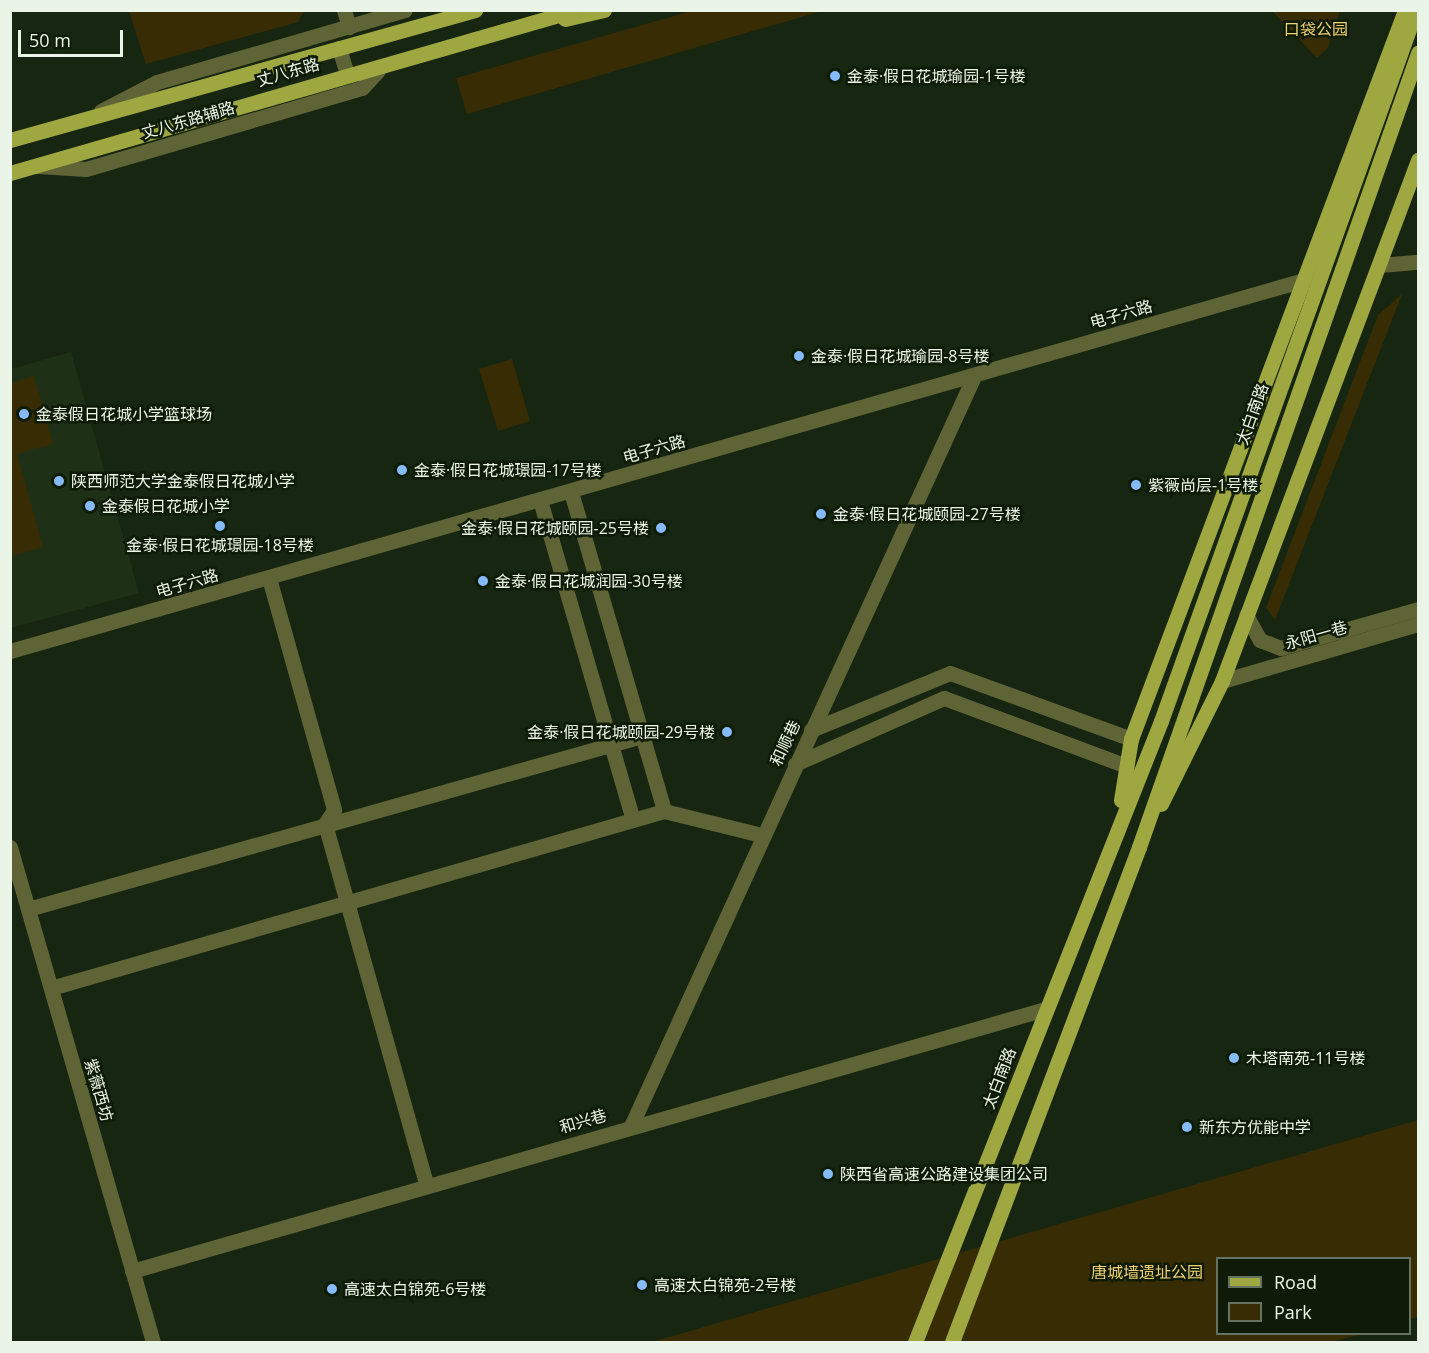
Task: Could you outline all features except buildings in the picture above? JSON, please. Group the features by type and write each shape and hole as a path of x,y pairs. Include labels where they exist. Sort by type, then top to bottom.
{"main road":[{"name":"丈八东路","path":"10,140 475,10"},
{"name":"丈八东路","path":"10,173 347,74 378,71 533,27 576,10"},
{"path":"533,27 604,10"},
{"name":"太白南路","path":"1117,827 1131,740 1307,279 1405,10"},
{"name":"太白南路","path":"915,1342 1117,827 1161,721 1416,10"},
{"path":"952,1342 1139,847 1177,727 1419,53"},
{"path":"1139,847 1222,681 1419,160"}],"street":[{"path":"344,10 349,27"},
{"path":"89,117 157,82 405,10"},
{"path":"339,48 347,74"},
{"name":"丈八东路辅路","path":"34,166 86,169 362,88 378,71"},
{"path":"1380,264 1419,262"},
{"name":"电子六路","path":"10,651 571,492 1307,279"},
{"name":"和顺巷","path":"631,1126 762,835 974,376"},
{"path":"571,492 664,811"},
{"path":"540,500 633,820"},
{"path":"269,578 334,810 325,825 426,1184"},
{"name":"永阳一巷","path":"1246,615 1260,640 1281,648 1419,609"},
{"name":"永阳一巷","path":"1222,681 1419,624"},
{"path":"811,730 950,673 1131,740"},
{"path":"795,764 944,698 1127,766"},
{"path":"28,909 642,736"},
{"path":"51,988 664,811 762,835"},
{"name":"紫薇西坊","path":"10,847 153,1342"},
{"name":"和兴巷","path":"132,1271 426,1184 1045,1009"}],"shaded area":[{"name":"陕西师范大学金泰假日花城小学","path":"71,352 139,593 11,628 11,369"}],"green space":[{"path":"129,10 304,11 298,22 146,64"},
{"path":"695,10 822,11 467,114 456,78"},
{"name":"口袋公园","path":"1272,11 1340,11 1328,48 1317,58"},
{"path":"1402,294 1275,620 1266,608 1378,315"},
{"path":"512,359 530,421 498,431 479,369"},
{"path":"34,376 53,444 17,454 43,547 11,556 11,383"},
{"name":"唐城墙遗址公园","path":"1418,1120 1418,1317 1411,1319 1411,1257 1216,1257 1216,1335 1358,1335 1331,1342 652,1342"}],"place":[{"name":"金泰·假日花城瑜园-1号楼","path":"835,76"},
{"name":"金泰·假日花城瑜园-8号楼","path":"799,356"},
{"name":"金泰假日花城小学篮球场","path":"24,414"},
{"name":"金泰·假日花城璟园-17号楼","path":"402,470"},
{"name":"陕西师范大学金泰假日花城小学","path":"59,481"},
{"name":"紫薇尚层-1号楼","path":"1136,485"},
{"name":"金泰假日花城小学","path":"90,506"},
{"name":"金泰·假日花城颐园-27号楼","path":"821,514"},
{"name":"金泰·假日花城璟园-18号楼","path":"220,526"},
{"name":"金泰·假日花城颐园-25号楼","path":"661,528"},
{"name":"金泰·假日花城润园-30号楼","path":"483,581"},
{"name":"金泰·假日花城颐园-29号楼","path":"727,732"},
{"name":"木塔南苑-11号楼","path":"1234,1058"},
{"name":"新东方优能中学","path":"1187,1127"},
{"name":"陕西省高速公路建设集团公司","path":"828,1174"},
{"name":"高速太白锦苑-2号楼","path":"642,1285"},
{"name":"高速太白锦苑-6号楼","path":"332,1289"}]}
